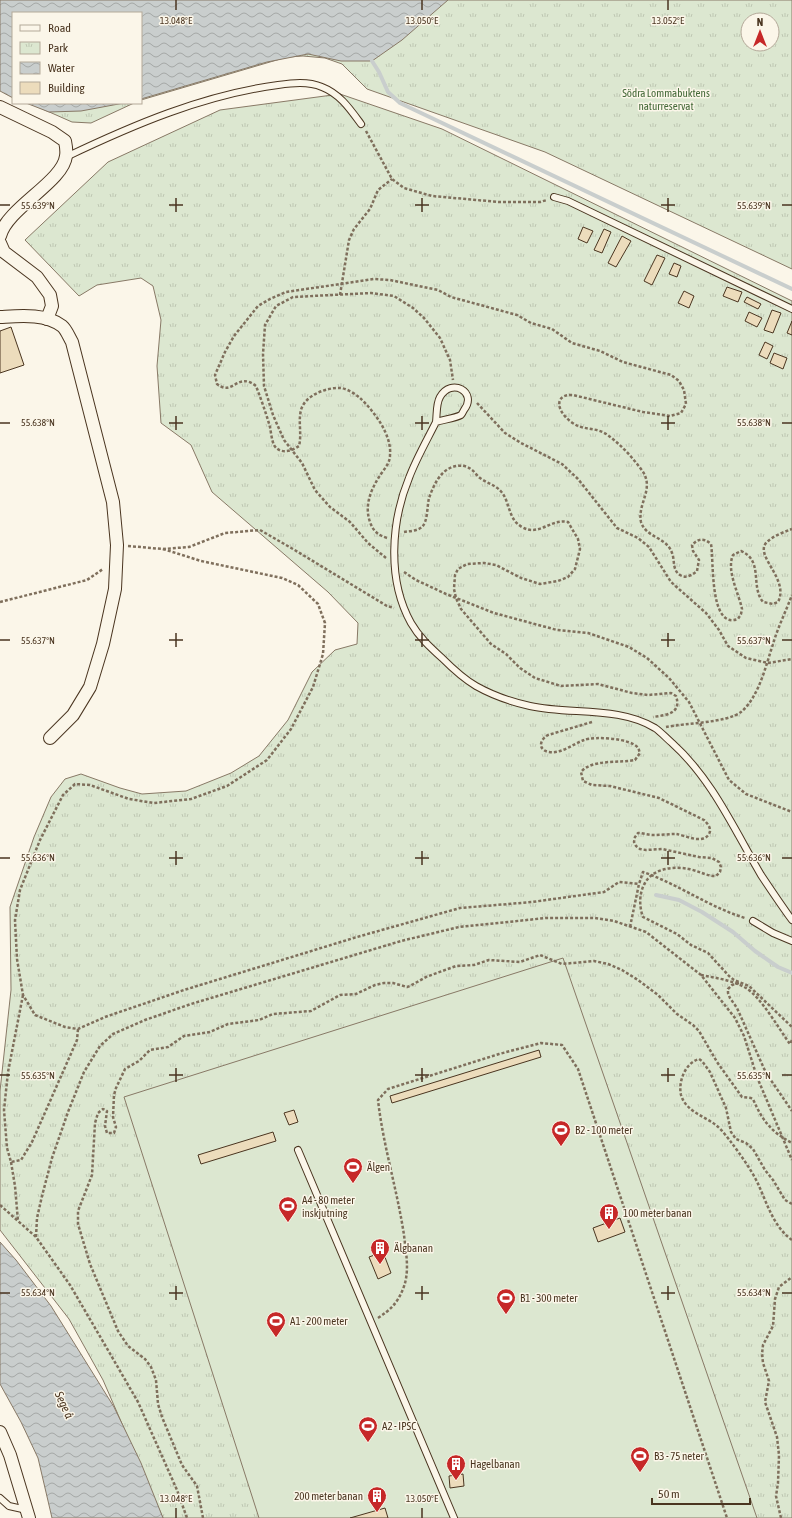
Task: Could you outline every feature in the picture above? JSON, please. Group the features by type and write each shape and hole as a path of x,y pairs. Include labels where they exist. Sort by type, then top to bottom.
{"street":[{"path":"0,107 52,132 65,141 66,157 59,172 17,211 2,229 0,236"},
{"path":"0,243 4,252 37,277 50,295 52,306 47,319"},
{"path":"0,317 23,316 47,319 62,326 72,342 113,502 117,545 115,589 103,644 90,688 73,715 50,738"},
{"path":"0,1432 10,1455 28,1514"}],"lane":[{"path":"66,157 151,119 204,101 260,88 301,82 322,87 346,102 361,124"},
{"path":"554,197 568,201 792,309"},
{"path":"436,422 460,415 468,406 469,400 467,394 459,388 453,387 447,389 440,397 437,407 436,422 409,478 395,534 395,566 399,594 411,622 425,642 449,665 476,686 503,698 531,707 611,715 639,720 656,729 678,748 695,767 722,804 762,876 792,920"},
{"path":"753,921 773,933 792,941"},
{"path":"298,1150 454,1518"},
{"path":"0,1498 9,1506 28,1514"}],"path":[{"path":"361,124 371,139 381,161 392,179 404,188 432,196 499,202 540,202 554,197"},
{"path":"340,295 349,240 354,229 370,210 378,190 392,179"},
{"path":"639,720 649,717 664,716 673,712 678,701 676,696 671,693 648,695 632,693 598,684 561,686 535,678 520,668 506,654 491,644 461,608 456,598 454,589 455,575 458,569 467,564 484,563 496,565 521,578 540,584 558,581 568,577 575,568 580,549 578,539 568,522 560,520 538,530 522,528 515,522 503,493 495,486 481,479 471,468 454,466 448,469 437,479 429,498 425,522 422,527 417,530 395,534 388,538 379,536 374,531 368,517 367,505 373,486 388,466 390,448 381,423 367,405 355,394 343,388 330,388 318,392 301,408 301,438 299,446 292,451 279,450 274,445 270,426 256,386 246,380 241,381 230,388 220,387 217,384 217,370 225,352 234,336 258,306 286,292 374,279 390,280 438,290 451,297 518,315 531,323 552,329 572,343 600,352 622,362 672,375 684,390 686,404 681,413 676,415 670,416 643,412 573,395 566,395 562,398 559,403 560,409 569,420 578,426 600,430 609,436 642,470 647,478 647,485 642,508 642,522 645,529 651,535 663,541 668,546 672,553 675,570 680,575 687,577 697,571 699,560 693,551 692,545 696,541 701,538 711,544 716,596 720,611 728,620 738,618 742,614 731,567 731,559 733,555 742,551 752,557 759,597 763,602 773,604 778,602 781,597 779,581 764,554 764,548 766,542 792,529"},
{"path":"453,387 450,360 440,338 413,308 394,296 371,292 293,297 276,306 265,325 263,354 264,386 273,415 284,440 302,463 315,490 330,507 350,522 368,543 395,566 416,580 456,598 522,622 557,630 588,633 629,648 647,658 669,678 689,702 729,780 746,794 792,812"},
{"path":"469,400 478,404 505,433 521,444 562,464 578,479 617,528 638,538 649,547 671,582 706,613 720,630 728,646 746,658 768,663 792,659"},
{"path":"117,545 163,549 189,547 225,533 260,530 387,606 406,612"},
{"path":"18,1222 15,1186 7,1148 4,1110 8,1072 23,995 17,959 15,920 20,890 40,840 63,795 76,784 90,785 129,799 154,803 190,799 227,786 266,760 292,729 313,687 323,654 325,623 318,604 298,585 282,578 201,561 163,549"},
{"path":"0,602 87,580 116,560"},
{"path":"656,729 722,719 740,712 753,697 768,663 774,642 792,595"},
{"path":"611,715 552,733 542,738 540,743 545,751 549,752 560,751 584,740 594,738 611,738 635,745 639,748 640,753 635,760 628,762 620,761 584,768 581,772 583,780 592,785 610,786 659,798 704,820 710,831 704,838 696,840 676,834 651,835 638,833 635,837 634,842 636,846 646,850 662,850 712,858 719,862 721,867 720,872 716,876 710,876 690,869 677,868 658,871 651,875 643,887 641,896 640,909 643,917 677,934 691,945 708,953 729,976 750,986 792,1027"},
{"path":"630,927 643,872 670,882 727,912 753,921"},
{"path":"23,995 35,1015 65,1027 78,1029 105,1017 184,990 357,937 460,908 532,902 604,892 619,882 639,884"},
{"path":"36,1237 37,1218 42,1196 52,1158 68,1112 88,1066 100,1046 113,1034 145,1020 191,1004 401,942 459,927 546,918 595,918 646,932 701,974 735,1018 744,1036 757,1077 792,1160"},
{"path":"203,1518 197,1486 182,1465 162,1417 158,1404 156,1380 151,1367 145,1359 128,1346 118,1331 90,1264 78,1224 78,1211 92,1175 94,1127 98,1114 103,1109 107,1111 106,1130 107,1133 114,1134 116,1127 113,1117 114,1095 116,1088 125,1069 140,1061 146,1053 156,1049 164,1049 184,1036 210,1032 228,1024 259,1020 272,1014 311,1011 340,995 356,994 370,986 393,983 406,987 410,986 434,974 456,966 485,961 520,962 540,955 562,964 594,961 615,967 638,980 658,994 681,1017 693,1025 699,1031 717,1062 731,1079 739,1094 753,1099 765,1122 771,1129 792,1143"},
{"path":"701,974 747,988 759,1000 791,1046"},
{"path":"740,982 728,989 730,998 737,1008 766,1073 792,1111"},
{"path":"11,1162 21,1160 32,1142 78,1040 78,1029"},
{"path":"791,1046 792,1040"},
{"path":"371,1322 391,1309 404,1288 408,1263 401,1214 380,1121 378,1100 388,1089 499,1054 541,1043 562,1045 578,1069 727,1518"},
{"path":"792,1204 785,1200 774,1180 765,1170 753,1149 746,1143 736,1139 731,1132 726,1108 710,1072 702,1061 698,1059 695,1060 687,1068 682,1077 681,1094 685,1102 690,1109 718,1126 732,1144 759,1185 765,1202 779,1228 792,1240"},
{"path":"0,1205 36,1237 70,1285 138,1402 177,1490 187,1518"},
{"path":"781,1518 776,1496 779,1455 777,1437 766,1402 768,1380 762,1354 763,1345 773,1326 775,1299 779,1287 792,1277"}],"green space":[{"name":"Södra Lommabuktens naturreservat","path":"0,0 792,0 792,269 545,152 367,89 342,64 325,58 303,56 287,57 142,100 142,12 12,12"},
{"path":"340,94 442,129 792,301 792,1518 163,1518 103,1380 69,1319 0,1230 0,1091 11,990 10,907 34,837 51,797 65,779 81,774 142,794 186,791 231,773 259,756 288,720 312,672 335,650 357,644 358,623 328,592 212,492 191,445 161,423 157,366 161,320 153,286 141,278 97,285 79,296 25,240 108,162 220,110"},
{"path":"31,104 132,104 91,123 72,122"},
{"path":"563,958 757,1518 259,1518 124,1097"}],"water":[{"path":"0,0 448,0 402,40 372,61 341,61 308,54 267,62 142,99 142,12 12,12 12,97 0,91"},
{"path":"29,104 119,104 81,111 49,112"},
{"name":"Sege å","path":"0,1242 16,1260 51,1306 114,1407 141,1463 163,1518 52,1518 38,1458 21,1422 0,1384"}],"building":[{"path":"583,227 593,231 587,243 578,239"},
{"path":"604,229 611,232 602,253 594,250"},
{"path":"622,236 631,241 616,267 608,263"},
{"path":"657,255 665,258 652,285 644,281"},
{"path":"674,263 681,266 677,277 669,274"},
{"path":"727,287 742,292 738,302 723,296"},
{"path":"684,291 694,296 689,308 678,303"},
{"path":"747,297 761,304 758,309 744,302"},
{"path":"772,310 781,313 773,333 764,330"},
{"path":"749,312 762,318 757,327 745,321"},
{"path":"792,321 792,335 787,333"},
{"path":"11,327 24,365 0,373 0,331"},
{"path":"765,342 773,346 767,359 759,355"},
{"path":"774,353 787,358 783,369 770,363"},
{"path":"539,1050 541,1057 392,1103 390,1096"},
{"path":"294,1110 298,1122 289,1125 284,1113"},
{"path":"273,1132 276,1141 201,1164 198,1155"},
{"name":"100 meter banan","path":"620,1218 625,1232 598,1242 593,1228"},
{"name":"Älgbanan","path":"383,1252 391,1273 378,1279 369,1257"},
{"name":"Hagelbanan","path":"463,1474 464,1486 450,1488 449,1476"},
{"name":"200 meter banan","path":"385,1508 388,1518 350,1518"}],"waterway":[{"path":"372,61 388,92 400,103 792,289"},
{"path":"656,895 679,900 702,912 733,932 755,951 778,967 792,973"}],"place":[{"name":"B2 - 100 meter","path":"561,1147"},
{"name":"Älgen","path":"353,1184"},
{"name":"A4 - 80 meter inskjutning","path":"288,1223"},
{"name":"100 meter banan","path":"609,1230"},
{"name":"Älgbanan","path":"380,1265"},
{"name":"B1 - 300 meter","path":"506,1315"},
{"name":"A1 - 200 meter","path":"276,1338"},
{"name":"A2 - IPSC","path":"368,1443"},
{"name":"B3 - 75 neter","path":"640,1473"},
{"name":"Hagelbanan","path":"456,1481"},
{"name":"200 meter banan","path":"377,1513"}]}
